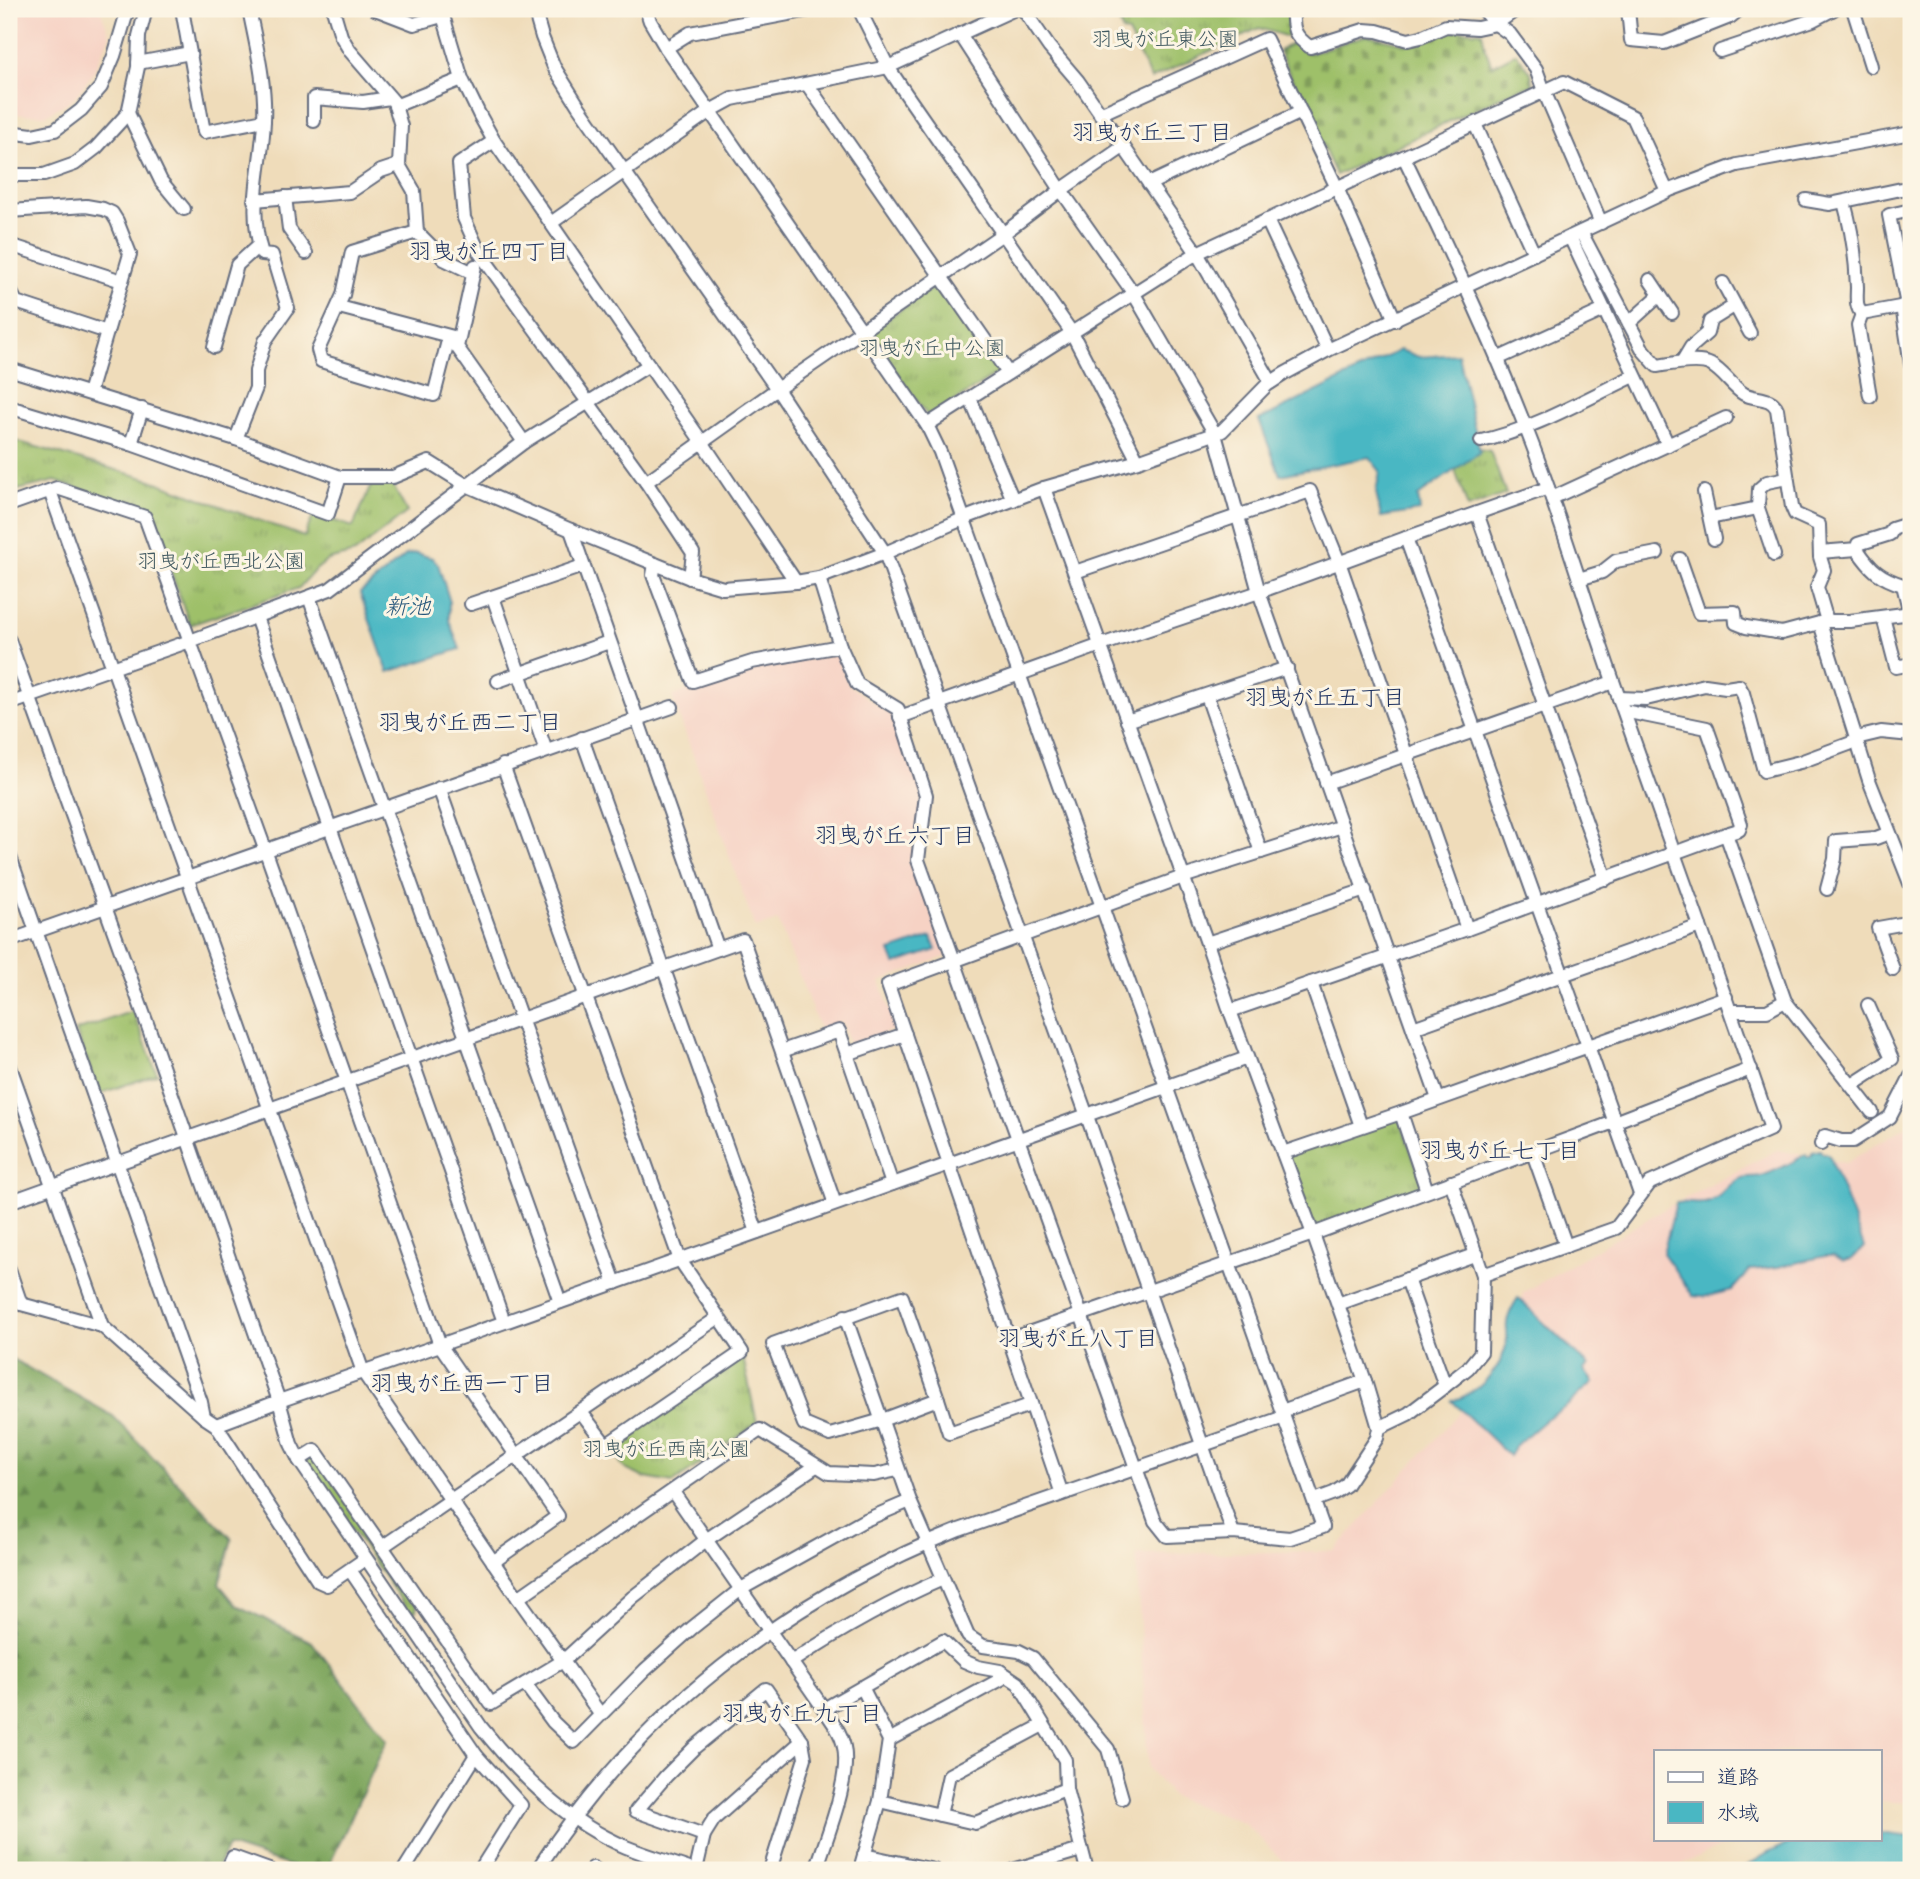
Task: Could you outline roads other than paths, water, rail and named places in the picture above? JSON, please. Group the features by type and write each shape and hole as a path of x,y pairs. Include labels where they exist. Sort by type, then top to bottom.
{"street":[{"path":"9,132 32,135 55,130 81,110 100,87 114,56 128,9"},
{"path":"9,175 44,175 75,164 96,148 128,113 138,64 139,36 146,9"},
{"path":"182,9 204,132 264,120"},
{"path":"236,439 256,388 256,371 265,341 288,308 272,255 262,254 259,245 254,200 264,120 262,77 249,9"},
{"path":"333,9 341,36 350,51 393,102 401,126 399,165 414,191 417,232 444,259 473,274"},
{"path":"375,9 414,24 441,12 463,79 494,141 796,582"},
{"path":"534,9 554,67 579,107 777,389 885,553 1233,1533"},
{"path":"646,9 666,48 927,425 940,452 1323,1527 1290,1538 1233,1533 1167,1536 1154,1521 918,860 926,795 898,709 858,684 840,646 819,578"},
{"path":"666,48 690,33 815,9"},
{"path":"859,9 888,67 1072,333 1138,461"},
{"path":"551,223 710,111 732,99 888,67 1015,9"},
{"path":"1023,9 1049,47 1079,81 1197,253 1271,382"},
{"path":"1295,9 1294,29 1299,39 1310,47 1364,30 1408,40 1446,26 1477,28 1496,24 1517,9"},
{"path":"1483,9 1496,24 1510,34 1536,69 1601,223"},
{"path":"1628,9 1631,40 1664,43 1730,17 1740,9"},
{"path":"1720,51 1813,19 1830,9"},
{"path":"1853,9 1871,66"},
{"path":"960,34 1061,190 1134,294 1215,434 1259,592 1438,1100"},
{"path":"1100,114 1266,39 1338,188 1395,320"},
{"path":"138,64 190,53"},
{"path":"314,121 314,98 393,102 463,79"},
{"path":"927,425 1197,253 1564,82 1633,117 1667,191"},
{"path":"807,84 1008,373"},
{"path":"1149,184 1301,112"},
{"path":"128,113 161,181 184,209"},
{"path":"1475,124 1534,254"},
{"path":"9,369 236,439 340,477 393,477 429,461 466,485 570,530 690,578 723,588 796,582 819,578 885,553 965,518 1044,488 1138,461 1222,431 1271,382 1328,350 1667,191 1737,165 1911,133"},
{"path":"494,141 459,164 464,218 479,252 646,482 693,553 690,578"},
{"path":"646,482 1124,147"},
{"path":"1404,157 1467,286 1526,427 1771,1129 1650,1183 1616,1228 1483,1275"},
{"path":"254,200 350,192 380,171 399,165"},
{"path":"1806,200 1830,204 1911,187"},
{"path":"285,197 289,229 306,253"},
{"path":"1844,202 1853,234 1857,307 1862,314"},
{"path":"9,211 86,206 112,213 130,254 89,393"},
{"path":"1911,210 1889,215 1907,305 1911,365"},
{"path":"1267,220 1328,350"},
{"path":"417,232 352,252 339,307 318,350 321,361 434,395 479,252"},
{"path":"1576,235 1604,310 1668,445"},
{"path":"1576,235 1643,350 1657,366 1682,362 1710,363 1743,393 1774,403 1792,507 1795,514 1819,525 1820,551 1825,570 1817,587 1857,740 1869,780 1911,886"},
{"path":"214,346 237,265 259,245"},
{"path":"9,248 16,247 122,281"},
{"path":"1650,279 1672,313"},
{"path":"1723,283 1750,332"},
{"path":"9,288 16,302 107,332"},
{"path":"1629,323 1660,295"},
{"path":"1862,314 1907,305"},
{"path":"1682,362 1691,347 1707,333 1710,321 1734,306"},
{"path":"339,307 454,338"},
{"path":"1497,359 1604,310"},
{"path":"1862,314 1858,325 1870,396"},
{"path":"454,338 457,347 523,442"},
{"path":"9,704 330,589 523,442 649,365"},
{"path":"1481,440 1526,427 1634,376"},
{"path":"970,398 1013,500"},
{"path":"9,407 131,444 328,514 340,477"},
{"path":"131,444 142,409"},
{"path":"900,717 1477,513 1550,493 1668,445 1726,418"},
{"path":"1774,555 1758,508 1759,489 1767,482 1787,478"},
{"path":"9,505 58,488 145,517 440,1345 558,1516 493,1562"},
{"path":"1044,488 1247,1058 1338,1304 1379,1428 1377,1438 1346,1485 1334,1493 1314,1500"},
{"path":"50,491 363,1372 600,1714"},
{"path":"1075,572 1310,491 1339,562 1467,929"},
{"path":"1704,492 1714,539"},
{"path":"1710,518 1758,508"},
{"path":"1477,513 1606,879"},
{"path":"1680,559 1699,613 1735,612 1736,623 1746,627 1782,633 1824,622 1911,613 1903,585 1878,574 1857,550 1858,544 1890,534 1892,528 1911,523"},
{"path":"570,530 718,949"},
{"path":"1406,538 1640,1194"},
{"path":"1820,551 1857,550"},
{"path":"1578,579 1602,572 1616,561 1657,553"},
{"path":"655,564 653,575 694,681 752,662 840,646"},
{"path":"471,604 583,566"},
{"path":"309,597 561,1302"},
{"path":"493,597 546,751"},
{"path":"256,617 505,1322"},
{"path":"1884,617 1896,667 1911,664"},
{"path":"9,640 188,1139 279,1401 291,1444 365,1559 481,1727 531,1784 574,1817 626,1846 694,1870 704,1836 714,1819 802,1741"},
{"path":"498,681 609,642"},
{"path":"1127,721 1287,668"},
{"path":"1326,783 1613,682"},
{"path":"1621,704 1705,685 1726,688 1739,686 1764,771 1800,762 1881,732 1911,735"},
{"path":"1207,696 1261,852"},
{"path":"1230,1010 1467,929 1739,830 1741,824 1707,728 1621,704"},
{"path":"9,941 672,707"},
{"path":"582,738 757,1232"},
{"path":"503,765 680,1260 742,1352 606,1445 581,1412"},
{"path":"439,789 615,1283"},
{"path":"1062,1494 888,985 1184,877 1342,826"},
{"path":"1827,889 1835,859 1836,841 1876,838 1889,833"},
{"path":"1726,834 1785,1001 1872,1112"},
{"path":"9,855 204,1417"},
{"path":"1207,943 1365,890"},
{"path":"1893,969 1878,928 1911,922"},
{"path":"1413,1028 1700,926"},
{"path":"9,1202 743,940 835,1204"},
{"path":"1311,983 1361,1126"},
{"path":"1283,1153 1726,997"},
{"path":"1731,1011 1767,1010 1785,1001"},
{"path":"1852,1085 1892,1059 1868,1005"},
{"path":"782,1051 839,1031 892,1184"},
{"path":"847,1054 905,1034"},
{"path":"216,1425 1247,1058"},
{"path":"9,1064 102,1326"},
{"path":"1008,1340 1313,1234 1751,1069"},
{"path":"1821,1144 1825,1136 1841,1141 1853,1141 1890,1117 1911,1076"},
{"path":"1401,1113 1427,1191"},
{"path":"1533,1153 1566,1246"},
{"path":"1379,1428 1408,1413 1445,1386 1468,1368 1481,1352 1483,1275 1451,1182"},
{"path":"1338,1304 1477,1254"},
{"path":"9,1269 15,1301 102,1326 216,1425 318,1581 327,1585 365,1559"},
{"path":"1407,1279 1445,1386"},
{"path":"938,1399 882,1420 830,1435 804,1424 773,1344 902,1297 938,1399 949,1433 1030,1405"},
{"path":"845,1316 898,1470 968,1636 983,1646 1019,1651 1033,1658 1108,1749 1122,1798"},
{"path":"382,1547 719,1317"},
{"path":"537,1870 574,1817 646,1734 716,1670 769,1631 859,1576 927,1543 993,1517 1202,1444 1365,1381"},
{"path":"518,1598 760,1430 829,1473 874,1475 898,1470"},
{"path":"299,1460 315,1450 491,1704 563,1661 632,1597 706,1540 816,1466"},
{"path":"673,1492 824,1709 843,1743 846,1757 839,1798 816,1870"},
{"path":"524,1684 553,1722 573,1742 692,1628 741,1589 863,1521 910,1501"},
{"path":"350,1570 476,1755 521,1805 480,1870"},
{"path":"791,1662 842,1628 898,1598 943,1579"},
{"path":"407,1619 425,1609"},
{"path":"824,1709 943,1641 964,1661 1000,1671 1018,1683 1065,1760 1066,1789 1087,1870"},
{"path":"890,1740 1007,1676"},
{"path":"860,1870 880,1801 890,1740 862,1687"},
{"path":"704,1836 636,1811 695,1747 766,1689 802,1741 805,1758 770,1870"},
{"path":"940,1815 949,1775 1043,1725"},
{"path":"404,1870 476,1755"},
{"path":"880,1801 975,1823 1066,1789"},
{"path":"1013,1870 1081,1850"},
{"path":"864,1855 934,1870"},
{"path":"227,1870 233,1857 270,1870"}],"water":[{"path":"1400,350 1419,357 1458,354 1480,452 1418,496 1420,511 1381,517 1376,492 1380,471 1369,457 1280,475 1259,420"},
{"name":"新池","path":"416,553 432,558 438,564 449,599 449,620 460,649 388,672 360,593 406,555"},
{"path":"931,937 936,950 895,964 890,951"},
{"path":"1820,1150 1830,1157 1864,1247 1852,1259 1843,1261 1833,1256 1825,1256 1778,1267 1750,1270 1732,1290 1703,1297 1693,1296 1663,1253 1676,1203 1709,1202 1739,1179 1767,1174 1806,1154 1807,1157"},
{"path":"1518,1298 1589,1366 1584,1370 1593,1382 1567,1406 1546,1419 1516,1445 1509,1456 1452,1401 1480,1386 1501,1360 1505,1350 1507,1320"},
{"path":"1882,1833 1911,1837 1911,1870 1740,1870 1797,1840 1882,1840"}],"district":[{"name":"羽曳が丘三丁目","path":"1152,133"},
{"name":"羽曳が丘四丁目","path":"489,252"},
{"name":"羽曳が丘五丁目","path":"1325,698"},
{"name":"羽曳が丘西二丁目","path":"470,723"},
{"name":"羽曳が丘六丁目","path":"895,836"},
{"name":"羽曳が丘七丁目","path":"1500,1151"},
{"name":"羽曳が丘八丁目","path":"1078,1339"},
{"name":"羽曳が丘西一丁目","path":"462,1384"},
{"name":"羽曳が丘九丁目","path":"802,1714"}],"park label":[{"name":"羽曳が丘東公園","path":"1165,39"},
{"name":"羽曳が丘中公園","path":"932,348"},
{"name":"羽曳が丘西北公園","path":"221,561"},
{"name":"羽曳が丘西南公園","path":"666,1449"}]}
